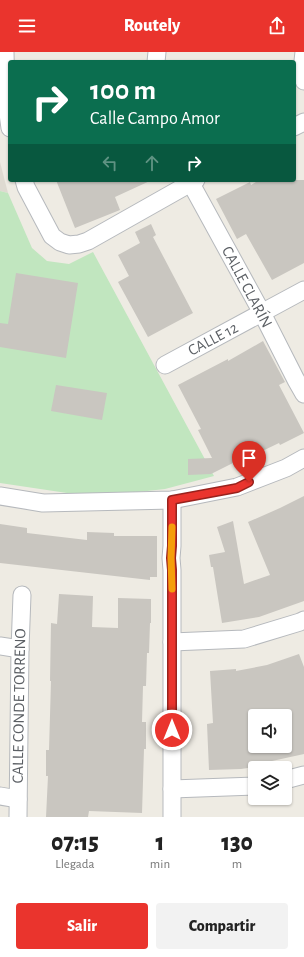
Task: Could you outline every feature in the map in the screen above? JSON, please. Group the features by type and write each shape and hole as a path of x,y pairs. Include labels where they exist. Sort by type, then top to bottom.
{"street":[{"path":"5,52 6,99 8,114"},
{"path":"304,52 302,70 304,81"},
{"path":"25,182 52,236 60,242 69,245 88,241 190,182"},
{"name":"CALLE CLARÍN","path":"193,182 304,394"},
{"name":"CALLE 12","path":"165,365 304,290"},
{"path":"0,496 43,503 172,500 237,488 286,468 304,458"},
{"path":"172,500 172,817"},
{"name":"CALLE CONDE TORRENO","path":"18,817 22,595"},
{"path":"172,642 244,639 304,620"},
{"path":"0,646 20,649"},
{"path":"292,778 304,775"},
{"path":"172,789 248,786"},
{"path":"0,796 18,799"}],"shaded area":[{"path":"0,162 8,193 0,191"}],"green space":[{"path":"0,191 8,193 32,248 47,261 69,264 93,252 214,476 165,489 111,495 67,493 0,483"}],"building":[{"path":"296,180 304,180 304,263 272,280 246,234 237,239 216,199 250,182 251,185 256,182 296,182"},
{"path":"57,182 148,182 115,197 120,210 75,228"},
{"path":"151,224 156,235 153,237 193,313 148,337 118,282 129,276 118,255 140,243 135,232"},
{"path":"16,273 78,283 66,358 0,347 0,323 8,324"},
{"path":"263,341 285,382 279,385 304,433 280,445 279,443 250,457 249,455 211,474 188,475 188,459 212,458 198,430 201,429 178,385 228,359 228,361"},
{"path":"56,385 107,393 102,420 51,411"},
{"path":"304,496 304,601 259,617 222,623 213,567 211,567 209,555 225,552 217,527 233,521 244,584 270,575 248,522"},
{"path":"0,524 27,528 27,533 87,540 87,532 114,533 114,536 157,536 157,577 150,577 150,580 0,563"},
{"path":"59,594 93,596 92,627 118,628 118,598 151,599 151,623 149,653 147,653 146,686 143,686 142,722 146,722 146,749 144,749 142,813 89,811 88,817 46,817 48,776 46,776 46,750 49,750 51,623 57,624"},
{"path":"299,654 304,667 304,754 272,761 248,761 248,768 209,770 207,724 213,723 210,671 236,669 236,671 267,665"}],"slow traffic":[{"path":"172,527 172,589"}],"route":[{"path":"172,730 172,500 237,488 249,482"}]}
